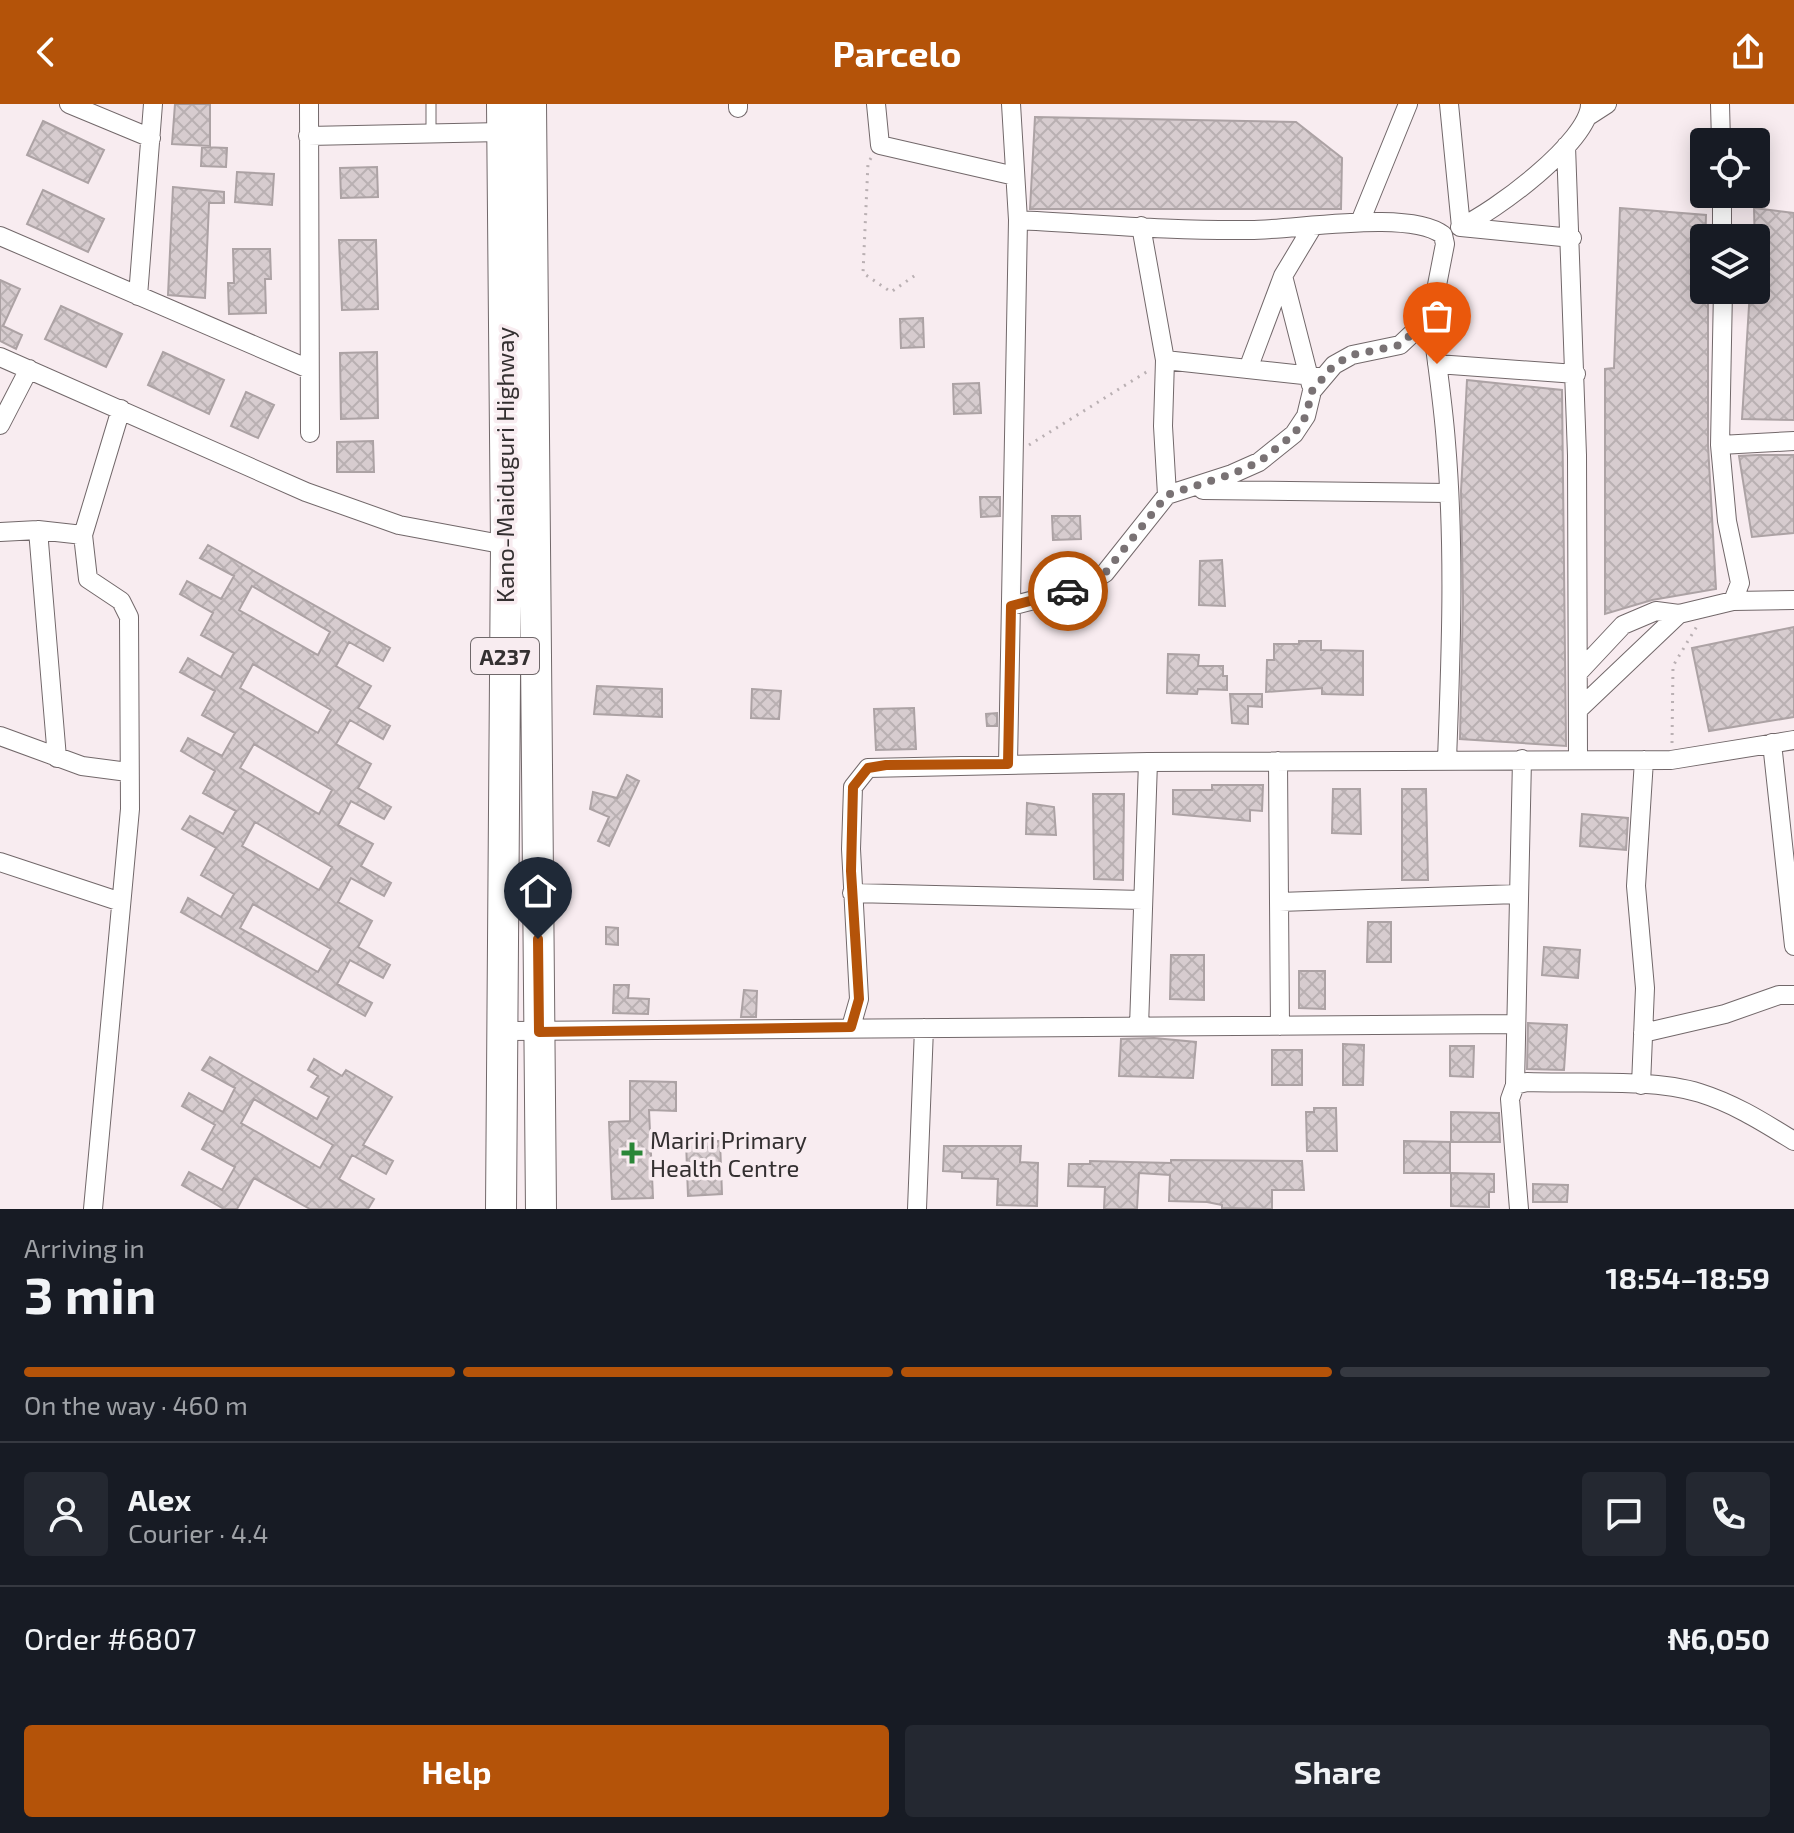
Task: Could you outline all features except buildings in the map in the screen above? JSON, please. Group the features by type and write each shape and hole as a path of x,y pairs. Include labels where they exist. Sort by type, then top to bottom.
{"highway":[{"name":"Kano-Maiduguri Highway","path":"531,104 541,1209"},
{"name":"Kano-Maiduguri Highway","path":"501,1209 506,545 502,118"}],"street":[{"path":"69,104 151,138"},
{"path":"138,296 153,104"},
{"path":"309,104 310,433"},
{"path":"876,104 880,145 1015,176"},
{"path":"1008,764 1018,220 1011,104"},
{"path":"1360,222 1408,104"},
{"path":"1449,104 1461,227"},
{"path":"1443,235 1497,204 1566,146 1590,109 1607,104"},
{"path":"1720,104 1721,128"},
{"path":"308,136 431,133 502,118"},
{"path":"1566,146 1576,374 1578,759"},
{"path":"1018,220 1251,230 1360,222 1432,226 1443,235"},
{"path":"1141,226 1165,360 1163,426 1175,492"},
{"path":"1248,369 1283,276 1313,226"},
{"path":"1461,227 1572,238"},
{"path":"1443,235 1442,271 1431,316 1448,493 1452,594 1447,760"},
{"path":"0,236 309,369"},
{"path":"1011,606 1080,588 1105,573 1175,492 1259,462 1294,434 1306,416 1314,381 1283,276"},
{"path":"1723,304 1720,445 1727,521 1740,583 1733,601"},
{"path":"1165,360 1248,369 1314,381 1352,355 1400,345 1431,316"},
{"path":"0,357 306,492 399,525 506,545"},
{"path":"1437,364 1576,374"},
{"path":"0,425 29,369"},
{"path":"93,1209 130,809 129,617 121,601 93,586 88,579 83,535 121,409"},
{"path":"1720,445 1794,441"},
{"path":"1175,492 1448,493"},
{"path":"0,532 38,530 83,535"},
{"path":"38,530 57,758"},
{"path":"1578,673 1623,625 1656,611 1679,614 1733,601 1794,600"},
{"path":"1578,710 1679,614"},
{"path":"0,736 82,766 128,772"},
{"path":"851,1027 859,999 852,893 853,787 868,768 1148,762 1671,760 1794,740"},
{"path":"1772,743 1794,946"},
{"path":"1519,1209 1510,1099 1515,1085 1522,759"},
{"path":"1641,1085 1645,988 1636,886 1644,760"},
{"path":"1278,761 1280,1026"},
{"path":"1139,1027 1148,762"},
{"path":"0,862 121,902"},
{"path":"852,893 1143,900"},
{"path":"1279,902 1518,894"},
{"path":"1643,1033 1725,1014 1779,995 1794,995"},
{"path":"501,1031 1514,1024"},
{"path":"917,1209 924,1028"},
{"path":"1515,1085 1527,1082 1641,1085 1697,1092 1740,1108 1794,1141"}],"lane":[{"path":"431,104 431,133"}],"path":[{"path":"880,145 868,163 863,273 891,292 917,274"},
{"path":"1014,454 1165,360"},
{"path":"1671,760 1673,666 1707,609"}],"way so far":[{"path":"1068,591 1080,588 1105,573 1132,541 1158,502 1167,495 1259,462 1294,434 1306,416 1312,391 1334,365 1352,355 1400,345 1431,316 1437,364"}],"place":[{"name":"Mariri Primary Health Centre","path":"632,1153"}],"route":[{"path":"538,939 539,1032 851,1027 859,999 851,871 853,787 868,768 886,765 1008,764 1011,606 1068,591"}]}
